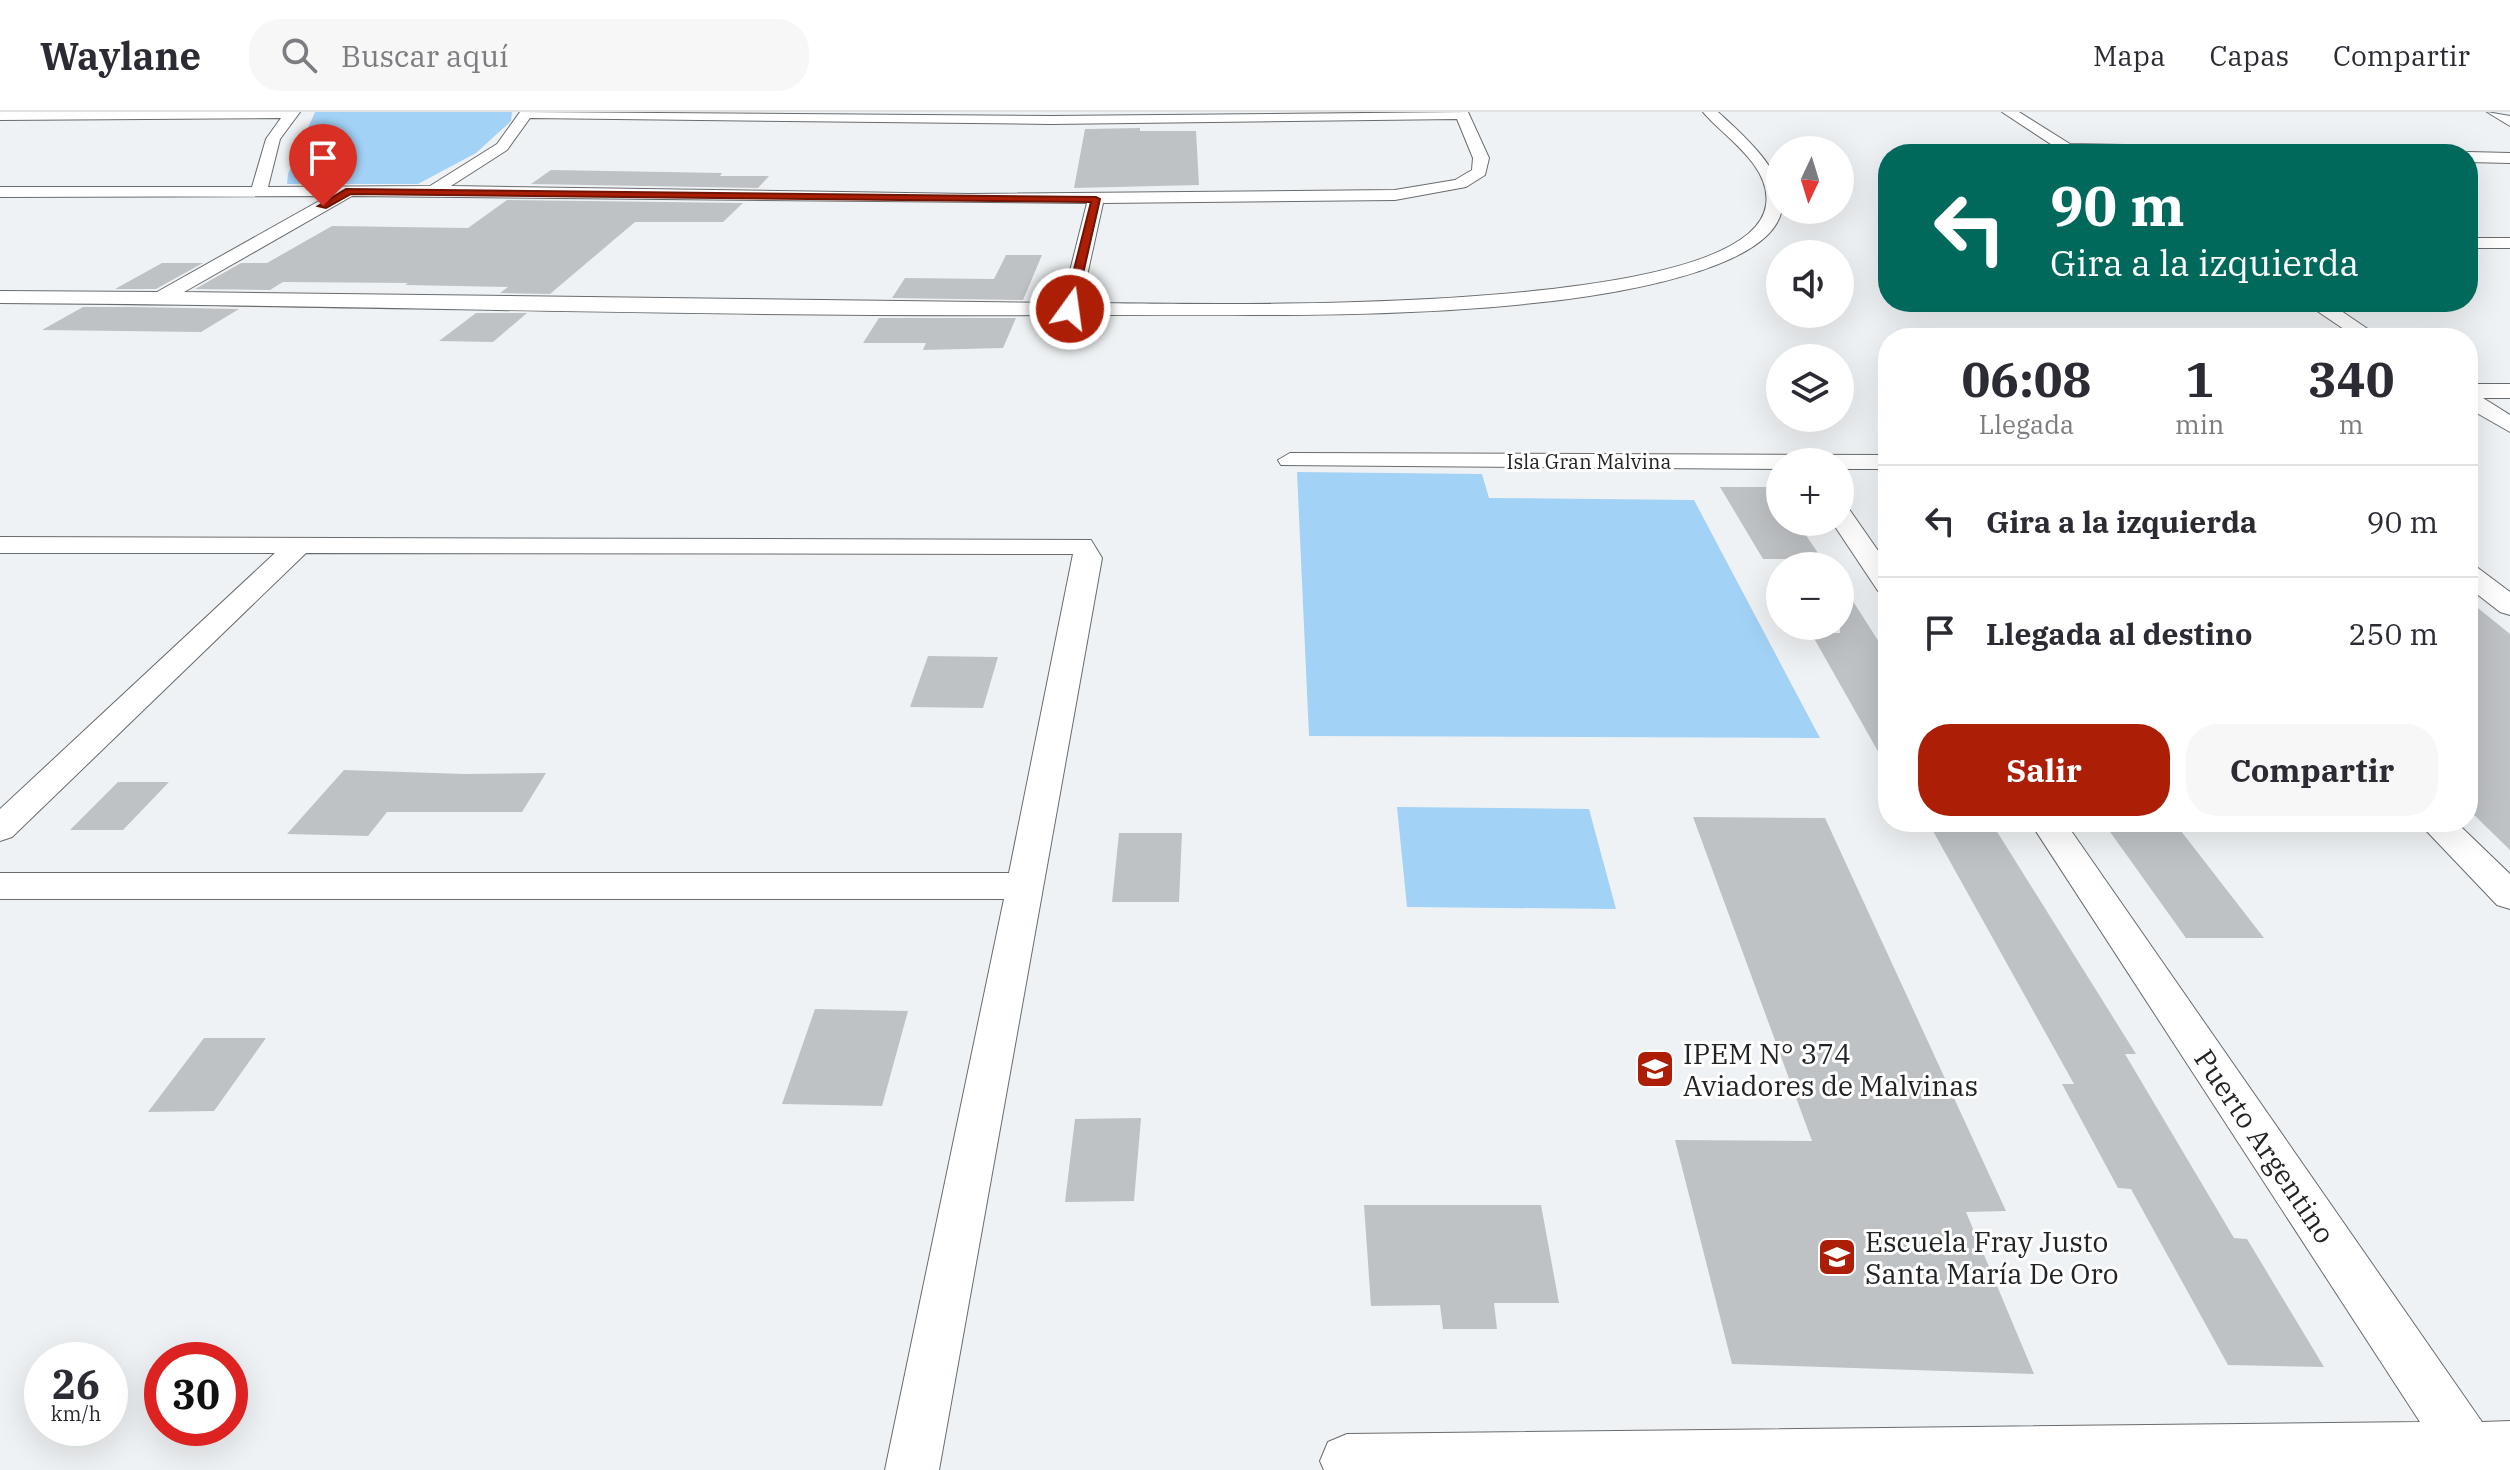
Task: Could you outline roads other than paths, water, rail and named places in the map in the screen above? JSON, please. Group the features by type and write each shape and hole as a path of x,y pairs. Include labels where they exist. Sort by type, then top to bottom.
{"street":[{"path":"0,297 162,297 597,308 1070,309 1478,301 1604,287 1695,266 1724,255 1760,231 1772,215 1776,199 1762,166 1710,112"},
{"path":"2009,112 2060,144"},
{"path":"2494,112 2510,122"},
{"path":"0,116 292,113"},
{"path":"259,190 273,139 292,113"},
{"path":"0,192 432,191 804,199 1366,197 1440,190 1471,179 1482,164 1462,114 1007,120 527,113 495,153 432,191"},
{"path":"2478,157 2510,158"},
{"path":"162,297 349,191"},
{"path":"1070,309 1096,199"},
{"path":"2478,243 2510,243"},
{"path":"2330,312 2355,328"},
{"path":"2478,391 2510,391"},
{"path":"2478,404 2510,425"},
{"name":"Isla Gran Malvina","path":"1290,460 1766,462"},
{"name":"Isla Gran Malvina","path":"1854,462 1878,462"},
{"path":"1854,535 1878,570"},
{"path":"0,545 1082,546 1088,558 912,1470"},
{"path":"0,829 299,545"},
{"path":"2478,582 2510,606"},
{"name":"Puerto Argentino","path":"2054,832 2487,1456"},
{"path":"2445,832 2510,896"},
{"path":"0,886 1025,886"},
{"path":"1347,1461 2487,1456"}],"place":[{"name":"IPEM N° 374 Aviadores de Malvinas","path":"1655,1069"},
{"name":"Escuela Fray Justo Santa María De Oro","path":"1837,1257"}]}
